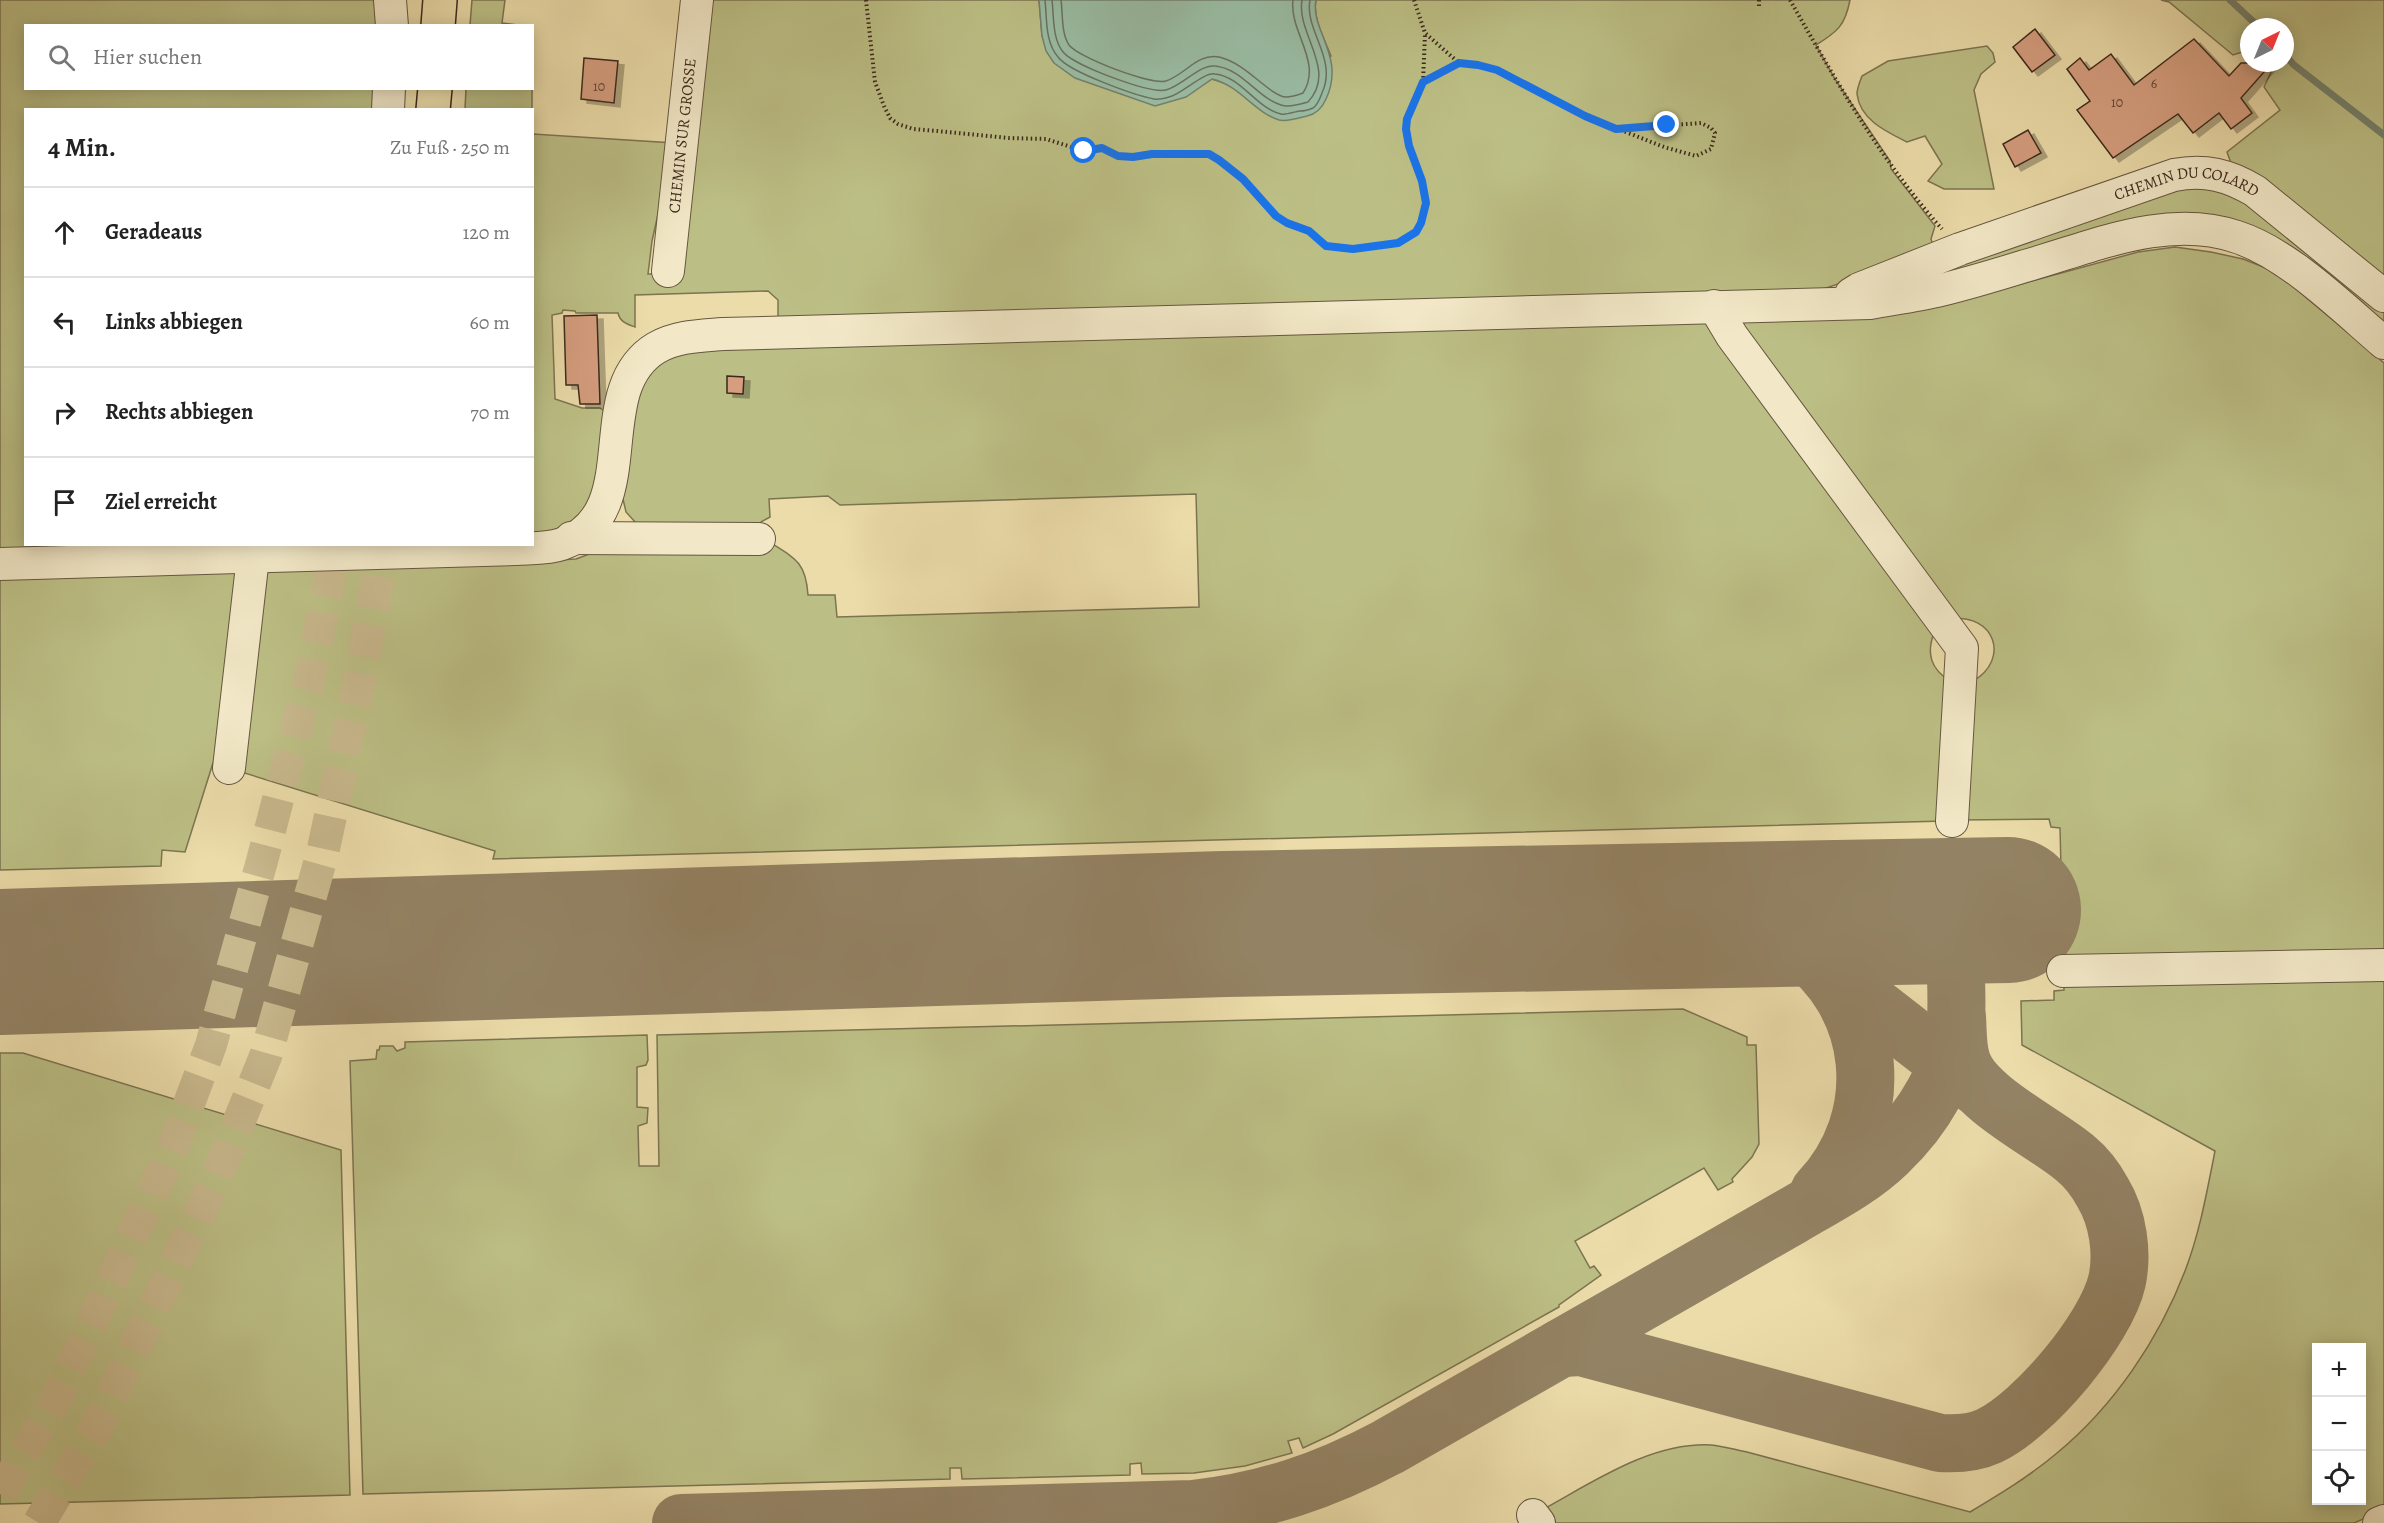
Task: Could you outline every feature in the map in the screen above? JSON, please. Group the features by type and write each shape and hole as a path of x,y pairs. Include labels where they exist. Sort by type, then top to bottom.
{"main road":[{"path":"438,24 440,0"},
{"path":"433,108 435,90"}],"street":[{"path":"390,0 392,24"},
{"name":"CHEMIN SUR GROSSE","path":"668,271 697,0"},
{"path":"388,108 389,90"},
{"name":"CHEMIN DU COLARD","path":"1838,303 1859,289 1960,249 2174,175 2194,171 2240,182 2255,191 2384,296"},
{"path":"0,564 516,549 555,545 588,528 606,500 620,408 627,384 648,354 685,337 723,334 1870,303 1937,291 2114,240 2157,230 2196,229 2237,237 2270,251 2343,307 2384,343"},
{"path":"1714,306 1732,336 1962,648 1952,820"},
{"path":"572,538 759,539"},
{"path":"229,768 253,557"},
{"path":"2063,971 2384,965"},
{"path":"2379,1523 2384,1521"}],"path":[{"path":"866,0 876,82 884,106 890,117 898,124 913,129 1046,139 1084,151 1102,148 1118,156 1209,154 1243,179 1276,216 1287,223 1309,231 1326,246 1353,249 1398,243 1416,232 1426,203 1422,181 1409,146 1406,129 1413,102 1423,82 1425,33 1414,0"},
{"path":"1759,0 1759,8"},
{"path":"1790,0 1835,79 1890,161 1937,224"},
{"path":"1425,33 1459,63"},
{"path":"1423,82 1459,63 1478,65 1497,70 1585,116 1616,129 1664,147 1696,156 1711,149 1715,133 1701,123 1616,129"}],"shaded area":[{"path":"0,0 378,0 378,24 24,24 24,90 375,90 373,108 24,108 24,546 317,546 0,553"},
{"path":"472,0 505,0 502,23 510,24 470,24"},
{"path":"709,0 1039,0 1042,36 1203,85 1212,79 1230,85 1262,110 1331,56 1317,21 1316,0 1850,0 1843,22 1816,45 1835,79 1890,161 1891,169 1935,226 1931,239 1935,252 1820,290 778,322 778,300 768,291 635,295 635,327 622,321 618,313 576,313 563,310 562,313 552,315 555,399 582,408 600,408 607,413 598,477 586,507 576,519 564,527 534,538 534,134 674,143 652,241 648,274 680,274"},
{"path":"2161,0 2384,0 2384,287 2232,166 2227,152 2280,110 2264,87 2271,72 2294,72 2294,18 2240,18 2240,53 2233,55 2169,2"},
{"path":"1987,46 1993,53 1995,62 1981,74 1974,90 1994,189 1944,189 1928,181 1942,164 1925,136 1907,142 1876,124 1863,111 1859,103 1857,94 1859,85 1862,76 1888,61"},
{"path":"466,90 532,90 532,108 465,108"},
{"path":"2184,180 2220,182 2384,303 2384,330 2237,227 1946,280 1925,273"},
{"path":"2175,247 2211,252 2243,259 2266,268 2290,284 2384,363 2384,1510 2354,1523 1545,1523 1540,1511 1622,1466 1666,1450 1711,1445 1747,1452 1970,1512 2047,1461 2078,1434 2116,1393 2162,1322 2185,1271 2203,1211 2215,1151 2022,1045 2021,1001 2054,1000 2054,991 2064,990 2060,828 2051,827 2049,819 1960,820 1973,681 1985,672 1992,661 1994,650 1992,640 1987,630 1978,623 1966,619 1951,619 1738,319 1963,300 2138,252"},
{"path":"1705,321 1934,633 1930,648 1934,666 1950,681 1945,821 493,859 495,851 235,770 264,570 576,559 592,553 771,543 798,563 805,576 808,595 835,595 837,617 1199,607 1196,494 840,505 828,496 769,499 770,517 761,522 758,531 636,523 626,512 623,499 637,392 656,367 673,356 699,351 766,348"},
{"path":"233,570 241,580 221,765 213,763 185,852 162,850 161,866 0,870 0,576"},
{"path":"1683,1009 1747,1037 1747,1045 1756,1045 1759,1144 1752,1157 1732,1179 1733,1182 1718,1190 1704,1168 1575,1241 1590,1268 1594,1266 1601,1275 1559,1307 1333,1434 1303,1448 1299,1438 1288,1441 1292,1453 1245,1466 1194,1473 1142,1474 1141,1463 1130,1464 1130,1475 962,1479 961,1468 950,1468 950,1479 363,1494 350,1061 376,1059 380,1046 393,1046 397,1051 405,1048 405,1042 647,1035 648,1060 646,1065 637,1067 637,1107 648,1108 647,1123 638,1126 639,1166 659,1166 657,1035"},
{"path":"0,1053 23,1053 341,1150 350,1495 0,1504"}],"water":[{"path":"1039,0 1316,0 1318,22 1330,57 1331,84 1319,110 1311,115 1289,120 1279,120 1270,116 1238,92 1212,79 1186,97 1155,106 1075,78 1054,63 1046,51 1042,36"}],"building":[{"path":"2035,29 2055,55 2032,72 2013,47"},
{"path":"2194,39 2229,76 2240,64 2240,72 2264,72 2241,98 2252,113 2231,129 2219,113 2193,133 2178,114 2113,158 2077,110 2090,101 2067,69 2080,58 2089,70 2111,54 2134,85"},
{"path":"584,58 618,61 614,103 581,99"},
{"path":"2028,130 2041,153 2015,167 2003,144"},
{"path":"597,315 600,404 580,404 578,385 566,385 564,316"},
{"path":"727,376 744,377 743,394 727,393"}],"waterway":[{"path":"2230,0 2249,18"},
{"path":"2294,65 2384,135"}],"taxiway":[{"path":"681,1523 1193,1509 1245,1501 1294,1488 1364,1459 1829,1195 1887,1153 1913,1125 1934,1093 1954,1040 1956,980 1953,911"},
{"path":"1708,916 1742,922 1764,929 1794,944 1822,969 1844,997 1858,1029 1865,1062 1864,1097 1857,1130 1842,1163 1819,1192"},
{"path":"1836,977 1975,1085"},
{"path":"1561,1348 1581,1347 1940,1443 1965,1442 1989,1436 2026,1410 2066,1369 2084,1346 2110,1301 2119,1270 2116,1224 2097,1183 2083,1165 1995,1102 1969,1076 1960,1057 1957,1017"}],"runway":[{"path":"0,962 1224,924 2008,910"}],"tunnel":[{"path":"0,1494 57,1397 169,1157 211,1045 310,676 336,546"},
{"path":"39,1523 97,1426 215,1181 266,1055 323,851 358,687 384,546"}],"route":[{"path":"1084,151 1102,148 1118,156 1133,157 1152,154 1209,154 1243,179 1276,216 1287,223 1309,231 1326,246 1353,249 1398,243 1416,232 1426,203 1422,181 1409,146 1407,119 1423,82 1459,63 1497,70 1585,116 1616,129 1667,125"}]}
